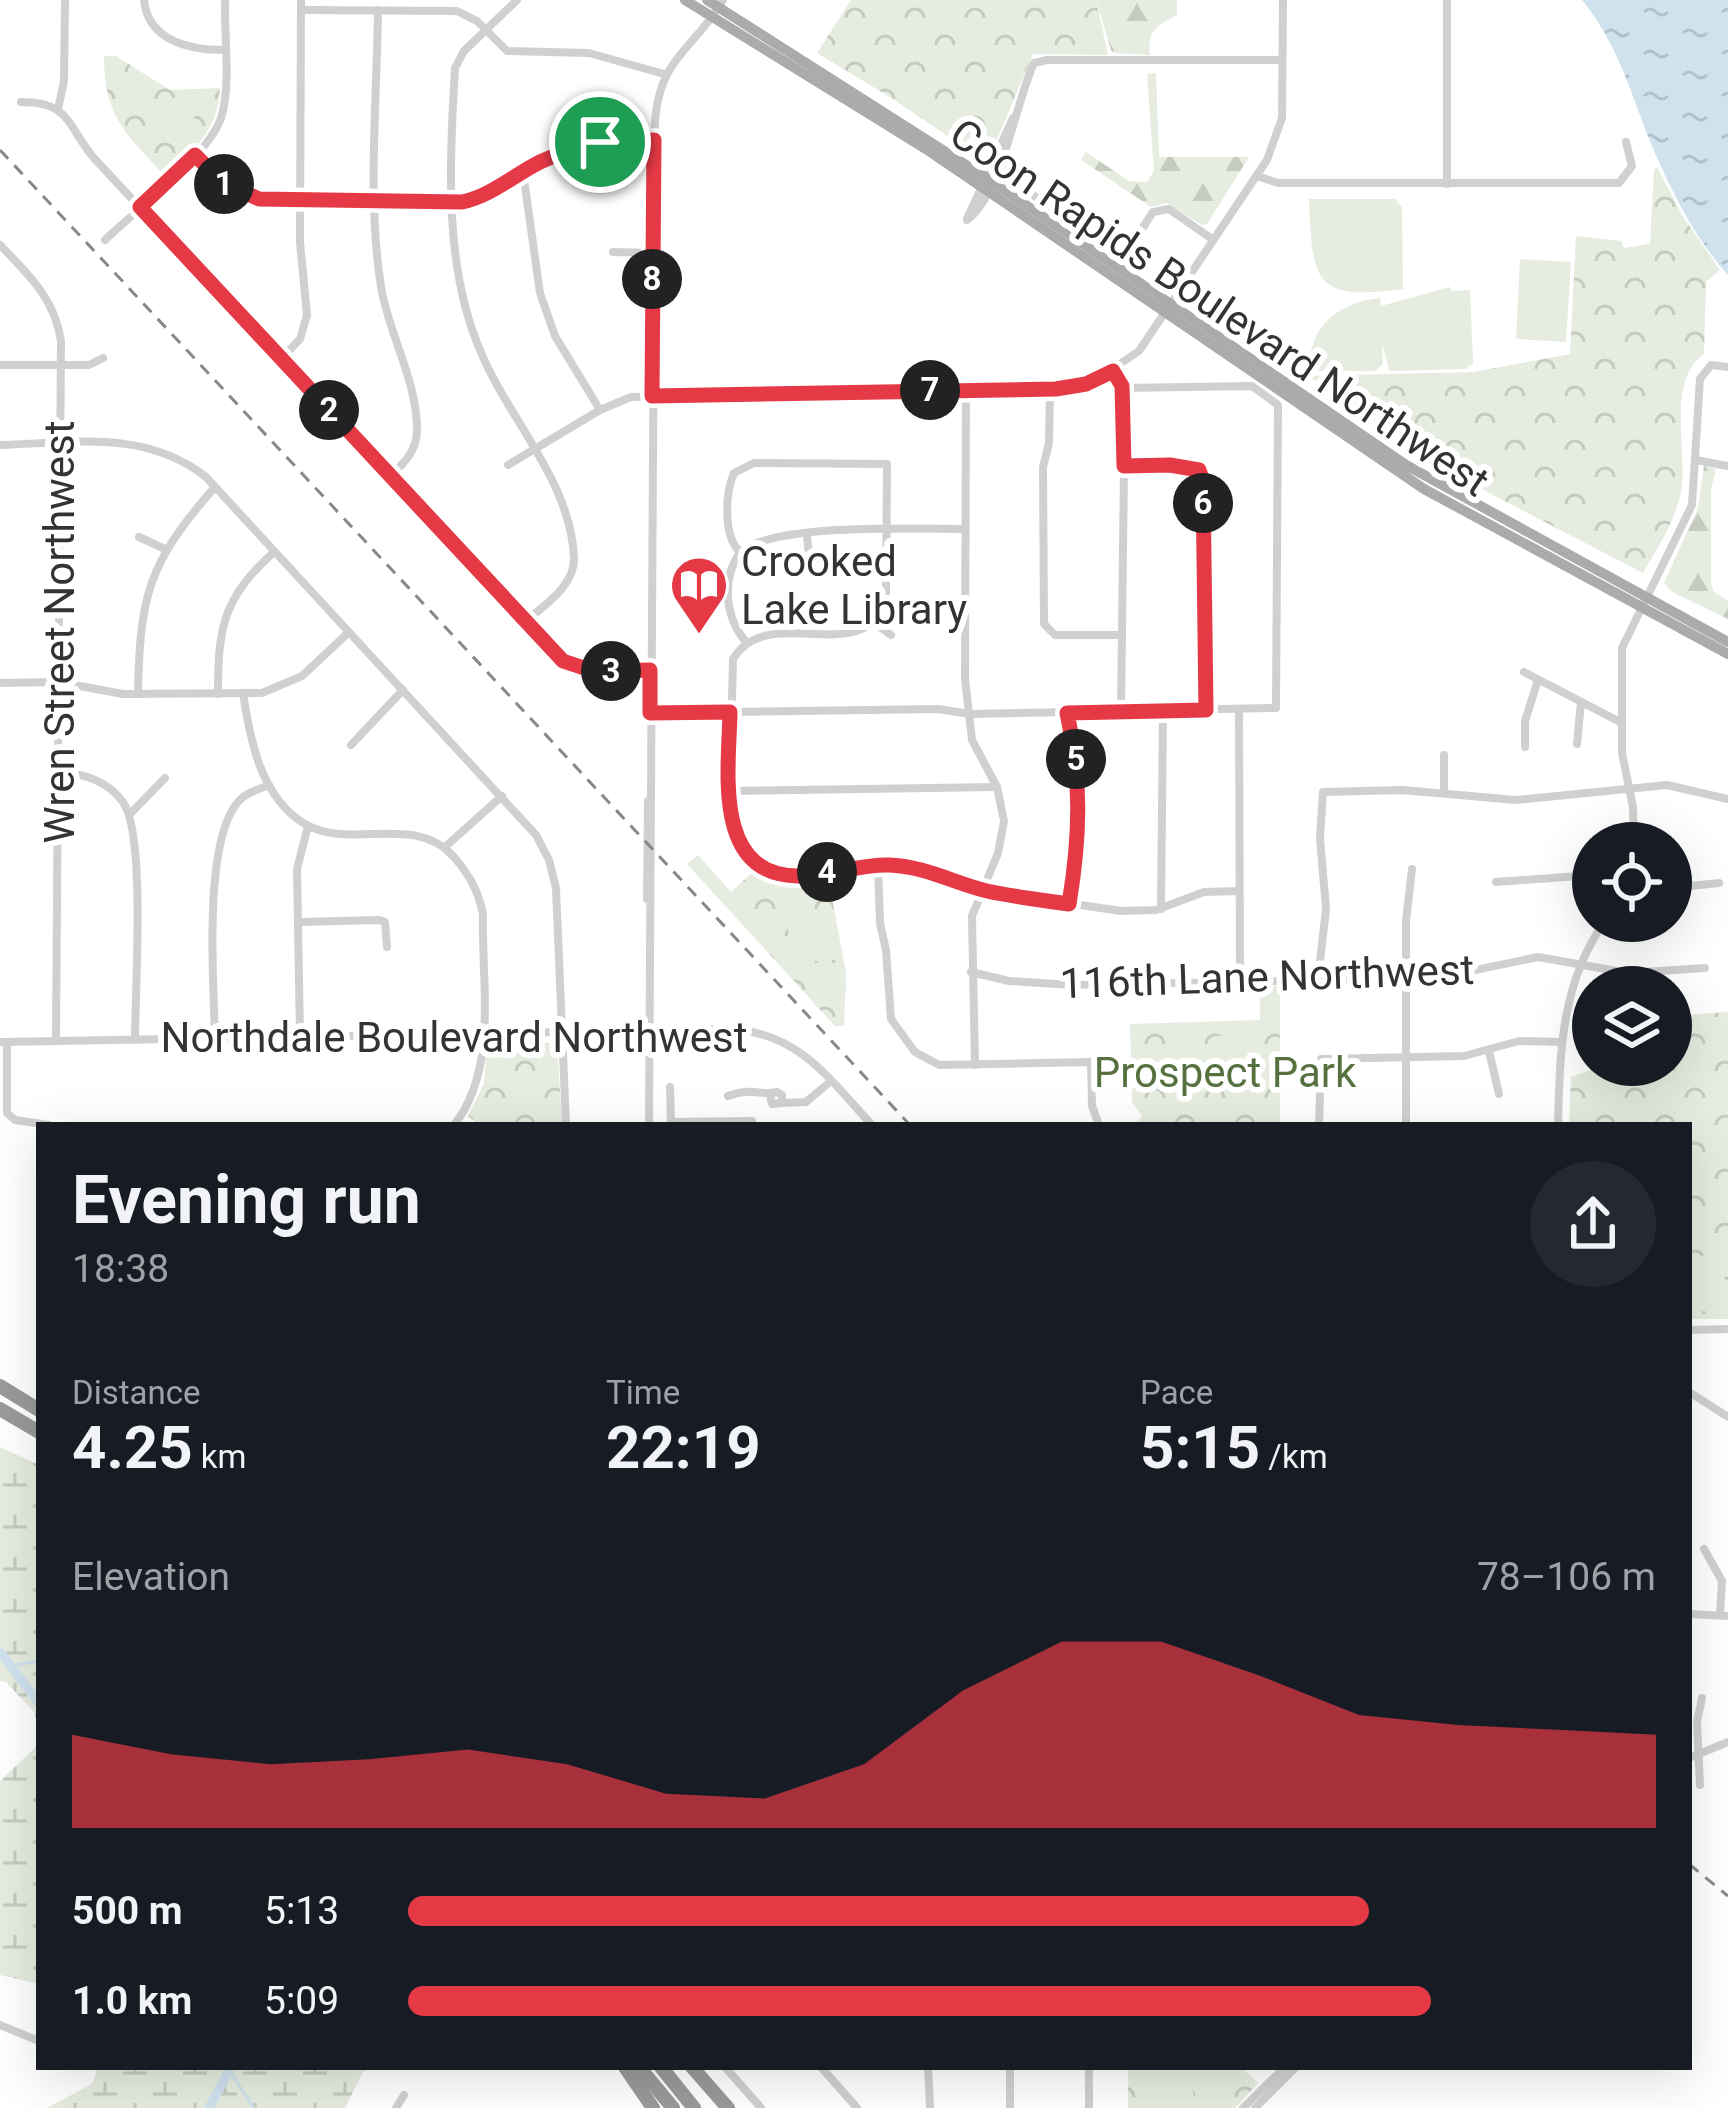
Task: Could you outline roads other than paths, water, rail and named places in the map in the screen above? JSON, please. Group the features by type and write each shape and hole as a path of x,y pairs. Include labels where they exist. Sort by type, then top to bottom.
{"highway":[{"path":"0,1386 36,1408"},
{"path":"0,1409 36,1430"},
{"path":"627,2070 652,2108"},
{"path":"642,2070 673,2108"},
{"path":"664,2070 694,2108"},
{"path":"690,2070 718,2108"},
{"path":"691,2070 728,2108"}],"main road":[{"name":"Coon Rapids Boulevard Northwest","path":"685,0 718,8"},
{"name":"Coon Rapids Boulevard Northwest","path":"706,0 1129,276 1167,309"},
{"name":"Coon Rapids Boulevard Northwest","path":"987,185 1424,489 1728,641"},
{"path":"1125,255 1129,276"},
{"name":"Coon Rapids Boulevard Northwest","path":"1642,602 1728,654"}],"street":[{"path":"58,109 64,81 65,0"},
{"path":"144,0 145,12 166,39 193,49 224,50"},
{"path":"105,240 214,134 222,112 225,0"},
{"path":"518,0 464,51 455,68 454,202 456,259 468,318 492,376 559,498 574,559 567,581 525,622"},
{"path":"508,465 622,399 1050,389 1081,385 1113,371 1139,351 1256,176 1280,130 1283,0"},
{"path":"1447,0 1447,184"},
{"path":"281,359 306,328 300,201 301,5 457,11 470,16 507,51 589,53 664,74"},
{"path":"649,1122 645,883 650,794 656,104 664,74 718,8"},
{"path":"378,10 376,202 381,288 416,420 412,452 391,476"},
{"path":"987,185 1033,66 1040,61 1282,60"},
{"path":"21,102 46,104 68,117 93,157 556,655 577,668 650,670"},
{"path":"195,155 223,183 267,200 454,202 482,196 523,172 586,146 654,140"},
{"path":"1256,176 1278,183 1619,183 1633,166 1626,142"},
{"path":"996,162 1011,170 1021,187 1125,255 1151,215 1161,208 1212,240"},
{"path":"523,172 540,293 555,336 600,410"},
{"name":"Wren Street Northwest","path":"0,244 50,301 58,317 56,1041"},
{"path":"613,252 652,253"},
{"path":"0,365 89,364 104,358"},
{"path":"1632,822 1622,753 1623,644 1691,510 1700,379 1711,365 1726,366"},
{"path":"1113,371 1122,388 1124,466 1121,711"},
{"path":"650,713 1276,708 1278,407 1252,386 1122,388"},
{"path":"1050,389 1049,443 1043,461 1043,616 1047,631 1122,635"},
{"path":"966,390 964,669 972,740 1003,806 1003,832 972,916 975,1065"},
{"path":"0,445 131,443 186,461 536,835 554,872 566,1122"},
{"path":"1696,460 1728,466"},
{"path":"740,552 729,536 729,484 742,467 754,463 887,464 886,596 873,622 852,635 772,632 746,642 731,664 730,818 736,839 762,866 799,876 878,865 927,870 981,889 1111,911 1161,909 1196,893 1239,891"},
{"path":"1124,466 1199,470 1203,481 1206,710"},
{"path":"138,694 143,601 165,550 214,487"},
{"path":"746,642 729,610 730,573 740,552 764,540 807,535 964,529"},
{"path":"807,535 809,557"},
{"path":"139,537 165,550"},
{"path":"218,694 220,638 230,604 243,580 274,552"},
{"path":"873,622 891,635"},
{"path":"0,682 58,682 110,693 262,693 302,676 349,632"},
{"path":"1524,672 1622,723"},
{"path":"1525,747 1525,722 1538,680"},
{"path":"351,745 403,690"},
{"path":"243,693 249,734 273,795 308,826 328,832 424,836 445,848 478,890 483,914 483,1034 476,1088 456,1122"},
{"path":"1577,744 1581,702"},
{"path":"1239,710 1240,982"},
{"path":"1161,909 1162,711"},
{"path":"1067,713 1080,820 1069,904"},
{"path":"1444,755 1444,792"},
{"path":"58,771 84,775 108,786 130,814 136,853 135,1040"},
{"path":"130,814 165,778"},
{"path":"215,1039 214,904 219,846 230,814 243,797 269,785"},
{"path":"1318,979 1326,909 1320,838 1323,792 1444,792 1516,800 1682,786 1728,800"},
{"path":"729,791 997,787"},
{"path":"445,848 502,796"},
{"path":"300,1037 297,869 308,826"},
{"path":"878,865 889,1010 897,1032 920,1056 939,1065 1091,1063 1092,1106 1098,1122"},
{"path":"1406,1122 1405,978 1412,868"},
{"path":"1496,882 1572,877"},
{"path":"1692,886 1718,883"},
{"path":"298,922 379,920 385,922 387,947"},
{"path":"1558,1122 1561,1042 1569,995 1593,942"},
{"name":"116th Lane Northwest","path":"971,972 1051,984 1405,978 1476,972 1538,957 1641,973 1706,968"},
{"name":"Northdale Boulevard Northwest","path":"3,1042 732,1029 787,1041 869,1122"},
{"path":"1319,1122 1321,1059 1464,1056 1519,1041 1561,1042"},
{"path":"3,1042 10,1117 36,1122"},
{"path":"1489,1051 1499,1094"},
{"path":"728,1096 755,1089 770,1094 772,1104 806,1102 831,1081"},
{"path":"670,1087 671,1122"},
{"path":"725,1122 752,1121"},
{"path":"1692,1330 1728,1329"},
{"path":"1692,1394 1728,1417"},
{"path":"1692,1614 1724,1615 1723,1581 1703,1550"},
{"path":"1700,1785 1695,1756 1702,1698"},
{"path":"1695,1756 1728,1742"},
{"path":"0,2025 36,2040"},
{"path":"728,2070 761,2108"},
{"path":"824,2070 857,2108"},
{"path":"928,2070 930,2108"},
{"path":"1010,2070 1010,2108"},
{"path":"1089,2070 1089,2108"},
{"path":"1244,2108 1282,2070"},
{"path":"1255,2108 1293,2070"},
{"path":"395,2108 404,2096"}],"water":[{"path":"1582,0 1728,0 1728,275 1681,207 1618,58"}],"waterway":[{"path":"0,1652 36,1699"},
{"path":"11,1666 36,1662"},
{"path":"209,2108 229,2070"},
{"path":"230,2072 254,2108"}],"railway":[{"path":"0,150 907,1122"},
{"path":"1692,1866 1728,1896"}],"place":[{"name":"Crooked Lake Library","path":"699,636"}],"park label":[{"name":"Prospect Park","path":"1225,1072"}]}
